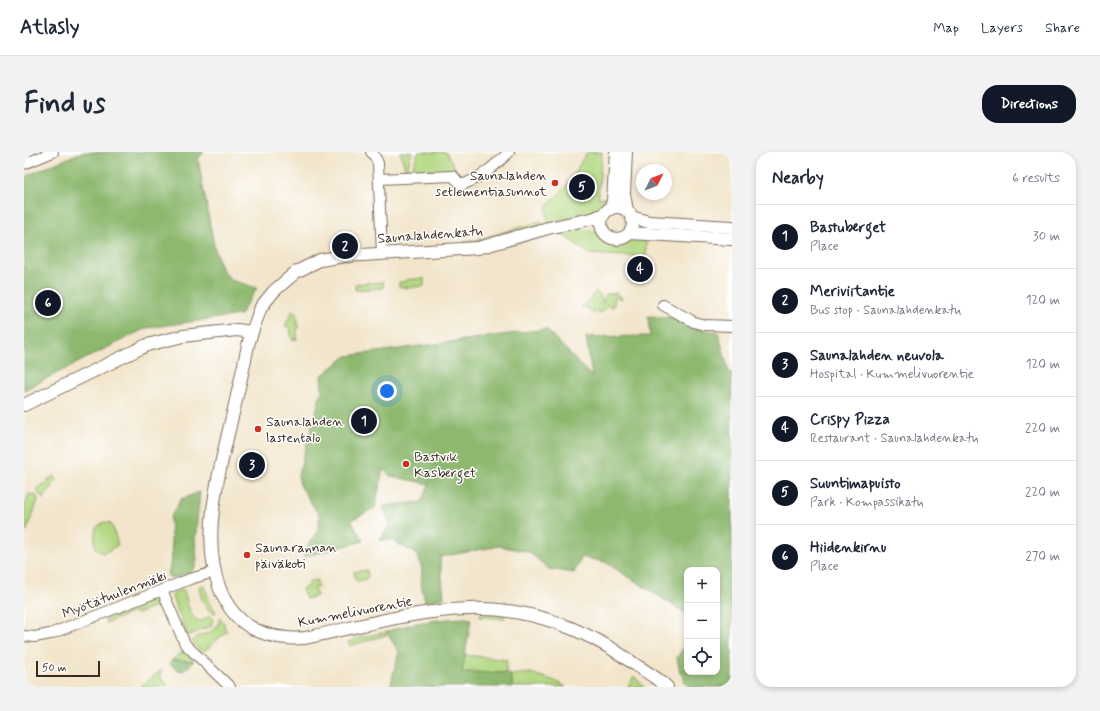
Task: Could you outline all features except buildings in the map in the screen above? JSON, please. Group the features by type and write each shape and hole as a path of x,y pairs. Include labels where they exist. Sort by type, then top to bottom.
{"street":[{"path":"24,164 53,152"},
{"path":"371,152 378,163 382,253"},
{"path":"379,179 453,176 461,185 480,177 509,152"},
{"path":"616,152 613,202 601,221 603,231 608,237 616,239 624,238 630,232 632,226 624,194 626,152"},
{"path":"607,212 617,207 629,214 649,222 732,227"},
{"name":"Saunalahdenkatu","path":"252,332 261,307 278,286 296,272 327,258 382,253 478,248 548,228 595,218 607,212"},
{"name":"Saunalahdenkatu","path":"571,224 591,226 603,231"},
{"path":"630,232 732,239"},
{"path":"663,305 694,322 705,325 732,326"},
{"path":"24,405 147,345 183,336 237,330 252,332"},
{"name":"Kummelivuorentie","path":"252,332 214,497 211,539 214,572 221,594 234,614 255,630 274,636 305,638 436,611 492,609 520,612 545,618 603,644 667,687"},
{"name":"Myötätuulenmäki","path":"24,636 35,637 50,634 190,579 214,572"},
{"path":"162,590 185,644 230,687"},
{"name":"Kummelivuorentie","path":"644,671 656,687"}],"green space":[{"path":"82,152 204,152 198,159 214,246 221,268 231,280 257,288 240,315 146,328 24,390 24,178"},
{"path":"400,152 412,152 406,171"},
{"path":"418,152 446,152 456,170 413,171 413,166"},
{"path":"587,152 602,152 598,198 609,198 605,208 601,211 548,224 546,207 567,185"},
{"path":"541,221 544,225 491,240 464,242 477,240"},
{"path":"576,228 597,232 610,242 616,243 646,237 646,257 590,254 560,233 559,230"},
{"path":"424,278 424,286 405,288 399,287 399,282"},
{"path":"383,282 383,288 355,290 355,284"},
{"path":"596,291 601,296 603,303 606,294 618,293 622,299 615,296 614,306 612,307 608,305 601,312 592,313 587,308 581,307"},
{"path":"293,310 297,313 296,317 298,319 298,329 297,339 292,340 290,328 285,326"},
{"path":"648,316 674,317 691,328 718,332 729,372 732,373 732,687 688,687 680,672 677,658 684,646 684,675 720,675 720,567 684,567 684,612 605,562 582,557 574,573 549,569 529,552 499,546 440,557 444,598 425,602 421,584 422,569 419,559 415,553 391,540 380,540 390,525 383,506 422,502 429,484 390,476 383,469 375,508 351,520 363,541 303,557 307,546 317,531 320,517 300,485 298,475 322,390 321,376 347,356 546,329 592,377 586,337 650,336"},
{"path":"55,476 57,480 43,499 36,489 49,481 48,479"},
{"path":"200,492 195,541 197,560 194,569 184,575 171,578 168,576 172,556 170,518 181,499"},
{"path":"29,494 36,495 38,500 27,530 24,531 24,507"},
{"path":"104,522 110,523 118,545 104,553 97,550 94,540 96,528"},
{"path":"367,570 368,577 366,579 356,581 354,572"},
{"path":"317,580 318,587 314,587 317,596 306,599 302,589 308,586 309,582"},
{"path":"204,585 210,603 216,612 215,613 208,609 202,599 199,587"},
{"path":"183,589 189,608 194,617 197,620 202,621 209,616 213,618 211,626 189,635 187,634 172,597 174,593"},
{"path":"154,600 160,600 162,602 158,606 137,614 134,612 106,623 105,621 106,619"},
{"path":"480,614 504,615 504,619 480,617"},
{"path":"220,618 227,631 202,653 192,641 201,635 212,631 218,624"},
{"path":"466,618 471,619 462,672 506,673 510,675 513,687 390,687 399,652 386,632 425,622"},
{"path":"386,632 387,635 350,646 348,642 358,638"},
{"path":"185,652 194,661 172,660 181,653"},
{"path":"465,655 507,660 506,673 462,672"},
{"path":"172,660 194,661 183,671 174,668 170,663"},
{"path":"161,670 160,675 164,682 168,684 165,687 140,687"},
{"path":"531,673 555,681 566,687 513,687 510,675"},
{"path":"634,676 644,687 628,687"}],"place":[{"name":"Saunalahden setlementiasunnot","path":"555,183"},
{"name":"Suuntimapuisto","path":"582,187"},
{"name":"Meriviitantie","path":"345,246"},
{"name":"Crispy Pizza","path":"640,269"},
{"name":"Hiidenkirnu","path":"48,303"},
{"name":"Bastuberget","path":"364,421"},
{"name":"Saunalahden lastentalo","path":"258,429"},
{"name":"Bastvik Kasberget","path":"406,464"},
{"name":"Saunalahden neuvola","path":"252,465"},
{"name":"Saunarannan päiväkoti","path":"247,555"}]}
